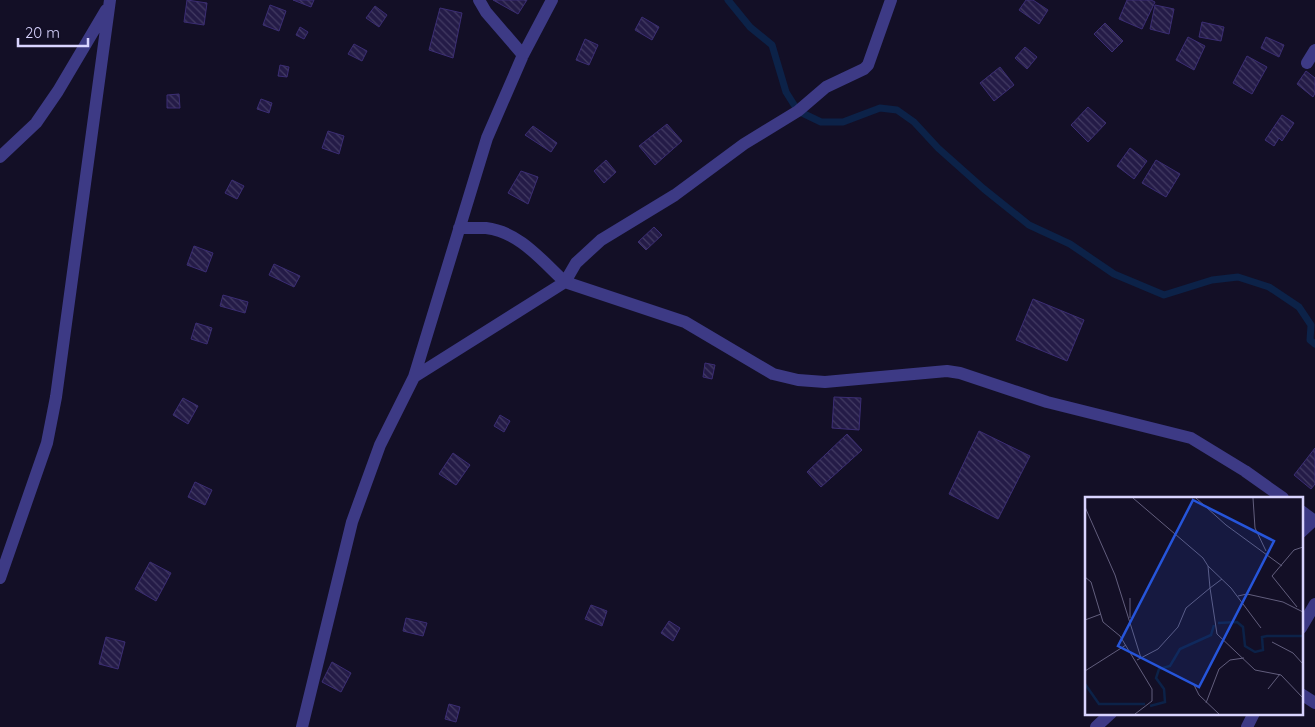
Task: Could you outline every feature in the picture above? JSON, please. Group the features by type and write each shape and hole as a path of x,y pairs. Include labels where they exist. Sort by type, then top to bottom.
{"street":[{"path":"479,0 486,12 523,55"},
{"path":"302,727 352,522 380,445 414,377 487,138 523,55 552,0"},
{"path":"414,377 565,282 576,264 601,240 675,195 744,144 798,111 826,87 864,69 868,65 891,0"},
{"path":"0,157 36,123 58,91 110,2"},
{"path":"0,578 47,443 56,397 110,2"},
{"path":"1308,63 1315,50"},
{"path":"459,228 486,228 516,238 525,244 565,282 685,322 773,374 798,380 825,382 946,371 960,373 1047,402 1191,438 1246,471 1282,497"},
{"path":"1302,512 1314,521 1302,531"},
{"path":"1302,626 1315,604"},
{"path":"1302,695 1315,703"},
{"path":"1096,727 1110,714"},
{"path":"1247,727 1254,714"}],"building":[{"path":"187,0 207,3 204,25 184,22"},
{"path":"293,0 314,0 311,7"},
{"path":"493,0 527,0 518,14"},
{"path":"1026,0 1033,0 1048,10 1039,24 1019,10"},
{"path":"1127,0 1151,0 1155,2 1142,29 1119,19"},
{"path":"270,5 286,11 279,31 263,25"},
{"path":"1155,5 1174,9 1169,34 1150,29"},
{"path":"375,6 387,15 379,27 366,18"},
{"path":"440,8 462,13 453,58 429,50"},
{"path":"642,17 659,27 652,40 635,30"},
{"path":"1202,22 1224,27 1221,41 1199,37"},
{"path":"1105,23 1123,41 1112,52 1094,34"},
{"path":"300,27 308,32 304,39 296,35"},
{"path":"1188,37 1205,46 1194,70 1176,60"},
{"path":"1266,37 1284,45 1279,57 1261,48"},
{"path":"585,39 598,45 589,65 576,60"},
{"path":"354,44 367,51 362,61 348,54"},
{"path":"1025,47 1037,57 1027,69 1015,58"},
{"path":"1247,56 1267,67 1252,94 1233,83"},
{"path":"280,65 289,67 287,77 278,76"},
{"path":"1000,67 1014,85 994,101 980,83"},
{"path":"1306,71 1315,78 1315,93 1313,97 1297,84"},
{"path":"179,94 180,108 167,108 167,95"},
{"path":"261,99 272,103 269,113 257,109"},
{"path":"1088,107 1106,123 1088,142 1071,125"},
{"path":"1282,115 1294,123 1282,141 1279,138 1274,146 1265,140"},
{"path":"667,124 682,141 655,165 639,146"},
{"path":"533,126 557,143 551,152 525,135"},
{"path":"328,131 344,136 339,154 322,148"},
{"path":"1130,148 1147,161 1134,179 1117,166"},
{"path":"606,160 616,172 604,183 594,171"},
{"path":"1156,160 1180,174 1166,197 1142,183"},
{"path":"521,171 538,177 528,204 508,193"},
{"path":"232,180 244,186 237,199 225,193"},
{"path":"654,227 662,235 646,250 638,242"},
{"path":"194,246 213,253 206,272 187,265"},
{"path":"274,264 300,276 294,287 269,275"},
{"path":"223,295 248,302 245,313 220,306"},
{"path":"1033,299 1084,320 1067,361 1016,340"},
{"path":"196,323 212,328 207,344 191,339"},
{"path":"705,363 715,365 712,379 703,377"},
{"path":"834,397 861,398 859,430 832,428"},
{"path":"183,398 198,406 188,424 173,415"},
{"path":"500,415 510,421 504,432 494,426"},
{"path":"979,431 1030,456 998,519 949,494"},
{"path":"847,434 862,450 821,487 807,472"},
{"path":"1315,448 1315,484 1311,489 1294,475"},
{"path":"453,453 470,465 456,485 439,474"},
{"path":"195,482 212,490 205,505 188,497"},
{"path":"150,562 171,573 156,601 135,589"},
{"path":"591,605 607,611 602,626 585,619"},
{"path":"406,618 427,623 423,636 403,631"},
{"path":"669,621 680,628 673,641 661,633"},
{"path":"106,637 125,642 118,669 99,664"},
{"path":"332,662 351,673 341,692 322,682"},
{"path":"449,704 460,707 456,722 445,719"}],"waterway":[{"path":"728,0 750,27 772,45 786,92 798,111 821,122 843,122 880,108 897,110 914,122 938,148 984,189 1029,225 1070,244 1114,274 1164,295 1212,280 1238,277 1269,287 1299,307 1311,325 1310,340 1315,344"}]}
